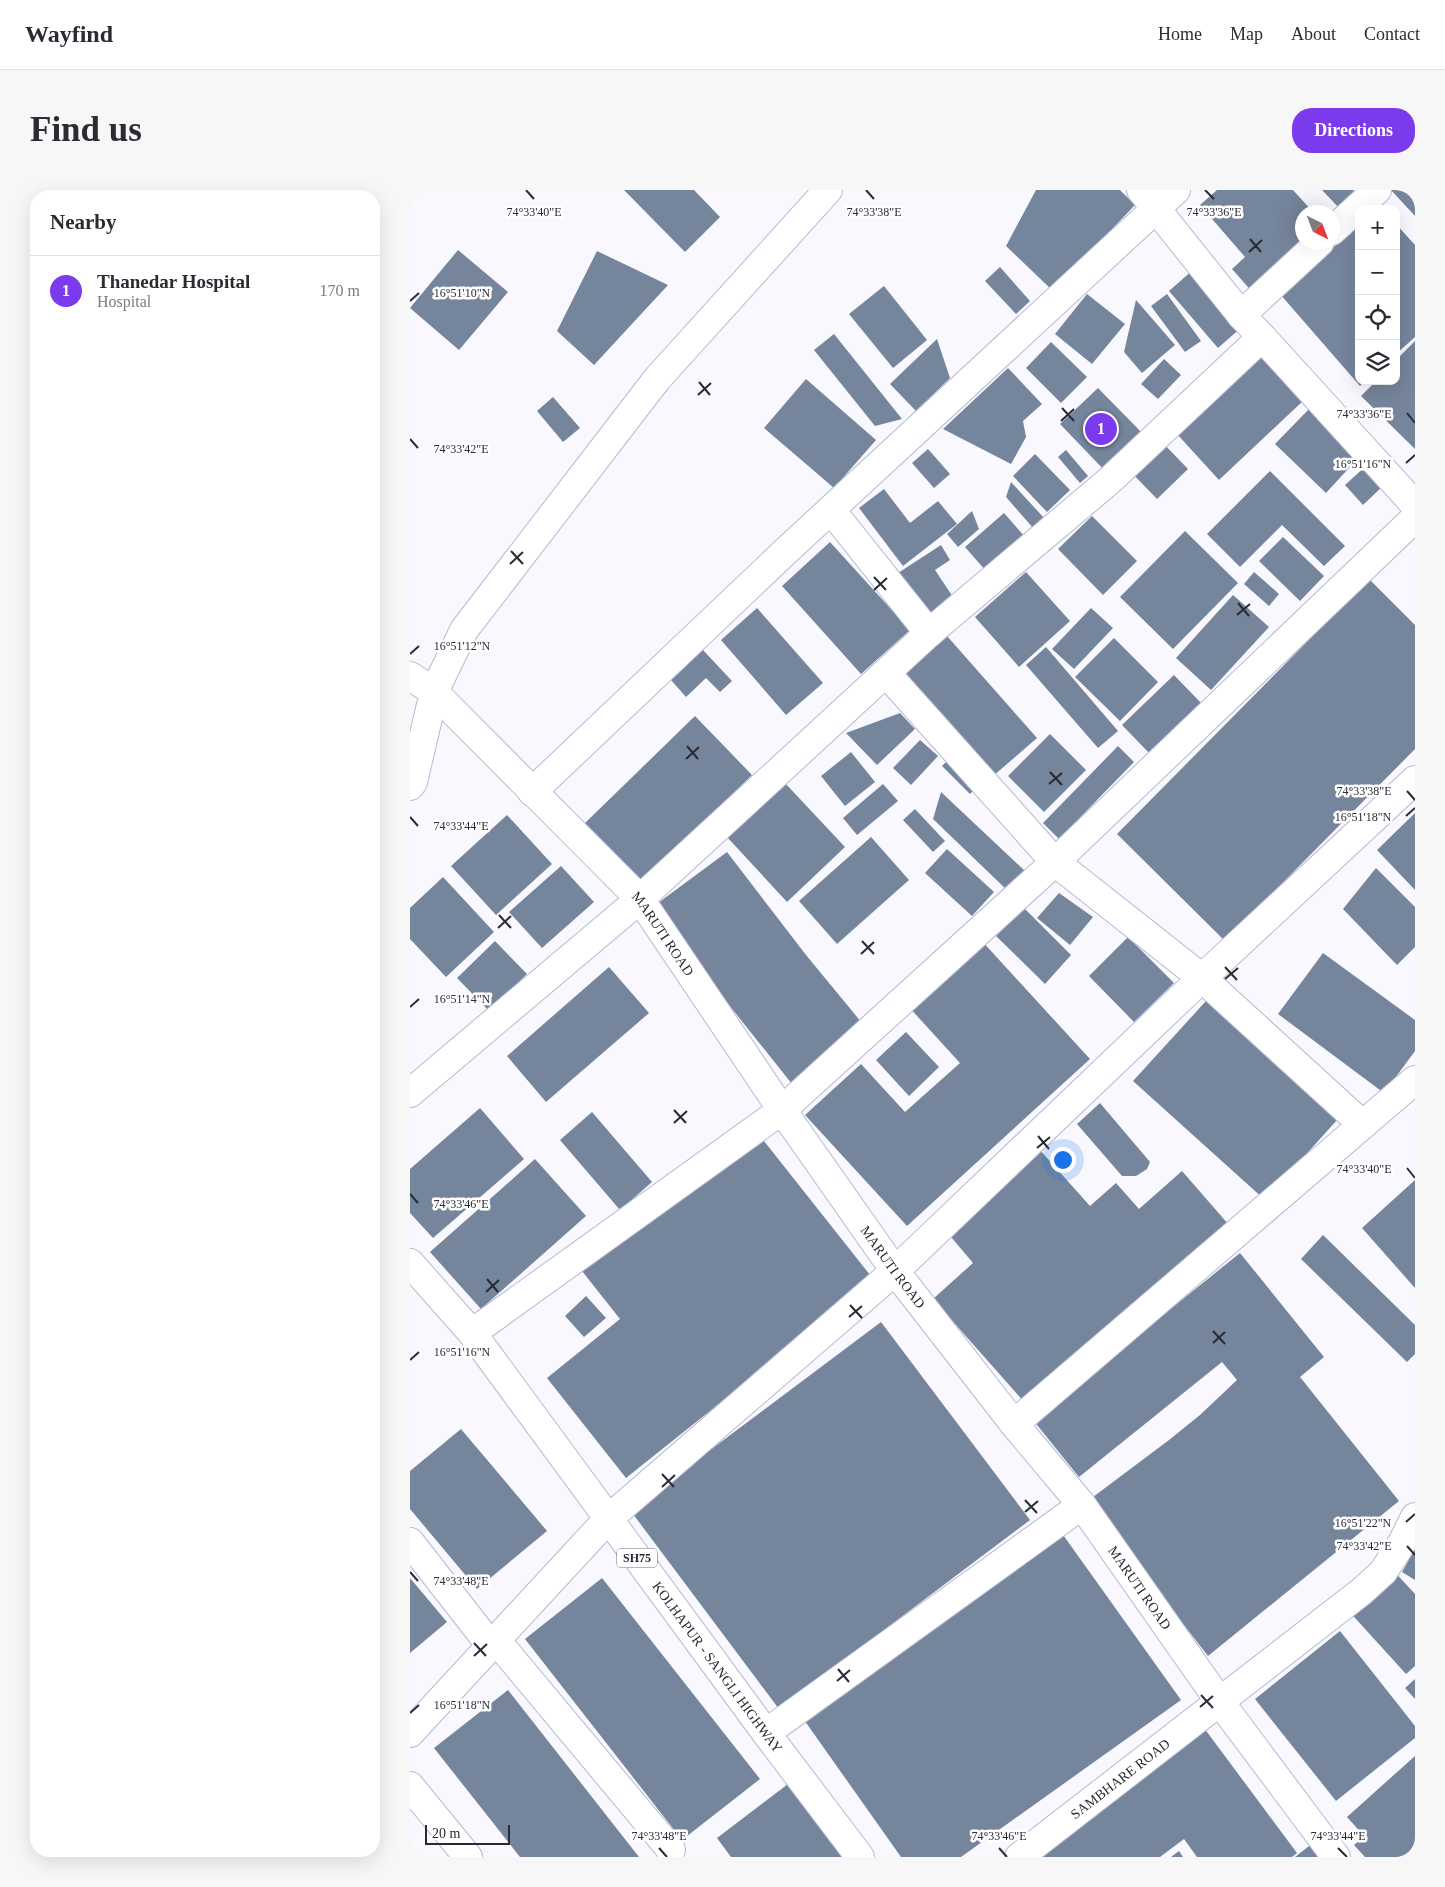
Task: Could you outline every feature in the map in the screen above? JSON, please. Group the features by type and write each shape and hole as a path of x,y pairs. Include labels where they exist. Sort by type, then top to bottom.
{"street":[{"path":"410,786 413,782 434,692 464,630 657,379 828,190"},
{"path":"532,792 831,510 1148,199 1176,190"},
{"path":"1340,223 1369,193"},
{"path":"472,1333 782,1110 1055,862 1414,504 1241,315 1148,199"},
{"path":"1241,315 1311,250"},
{"path":"410,1093 640,899 929,633 1110,481 1262,337"},
{"path":"831,510 929,633"},
{"path":"886,673 1055,862 1202,978 1364,1125"},
{"path":"410,676 434,692"},
{"name":"MARUTI ROAD","path":"434,692 640,899 782,1110 895,1271 1014,1424 1082,1505 1220,1702 1336,1857"},
{"path":"410,1733 608,1518 895,1271 1202,978 1415,780"},
{"path":"1014,1424 1415,1080"},
{"name":"KOLHAPUR - SANGLI HIGHWAY","path":"410,1263 472,1333 766,1733 860,1857"},
{"path":"766,1733 1082,1505"},
{"name":"SAMBHARE ROAD","path":"1019,1857 1361,1592 1383,1572 1402,1543 1415,1517"},
{"path":"410,1542 493,1643 671,1850"},
{"path":"410,1786 468,1857"}],"building":[{"path":"624,190 694,190 720,217 685,252"},
{"path":"1036,190 1120,190 1135,205 1053,291 1006,246"},
{"path":"1217,190 1293,190 1307,205 1295,205 1295,250 1255,295 1232,269 1245,257 1200,205"},
{"path":"1322,190 1353,190 1357,194 1340,209 1340,205 1336,205"},
{"path":"1391,190 1415,190 1415,216"},
{"path":"1355,228 1355,380 1280,294 1330,250 1340,250 1340,242"},
{"path":"1400,228 1415,245 1415,337 1400,350"},
{"path":"458,250 508,292 459,350 410,308"},
{"path":"597,251 668,285 594,365 557,331"},
{"path":"1000,267 1030,301 1016,314 985,281"},
{"path":"1194,269 1243,326 1218,348 1169,291"},
{"path":"884,286 927,340 893,368 849,314"},
{"path":"1087,294 1125,324 1092,364 1055,334"},
{"path":"1167,294 1201,341 1185,352 1151,306"},
{"path":"1136,300 1175,345 1142,373 1124,352"},
{"path":"834,334 902,419 875,426 814,350"},
{"path":"937,339 950,378 916,411 890,384"},
{"path":"1415,341 1415,449 1361,396 1372,385 1400,385 1400,356"},
{"path":"1051,342 1087,377 1061,403 1026,368"},
{"path":"1261,354 1304,400 1219,480 1176,433"},
{"path":"1164,359 1181,375 1158,399 1141,384"},
{"path":"1008,368 1042,404 1023,421 1026,437 1011,464 943,429"},
{"path":"806,379 876,440 834,488 764,428"},
{"path":"1098,388 1146,437 1108,474 1060,424"},
{"path":"553,397 580,428 563,442 537,411"},
{"path":"1310,408 1360,456 1326,493 1275,444"},
{"path":"1161,441 1188,469 1157,499 1130,471"},
{"path":"928,449 950,474 934,488 912,463"},
{"path":"1066,450 1088,476 1080,483 1058,457"},
{"path":"1035,454 1070,490 1047,512 1013,476"},
{"path":"1367,465 1385,484 1363,505 1345,485"},
{"path":"1270,471 1345,546 1324,566 1282,525 1240,567 1207,534"},
{"path":"1011,482 1045,519 1034,529 1006,497"},
{"path":"884,489 910,523 938,501 957,524 903,566 859,508"},
{"path":"972,511 979,529 958,547 947,534"},
{"path":"1004,513 1025,537 986,571 965,547"},
{"path":"1092,516 1137,561 1103,595 1058,549"},
{"path":"1185,531 1238,583 1173,649 1120,597"},
{"path":"1283,537 1324,576 1300,601 1259,561"},
{"path":"830,542 910,630 861,674 782,586"},
{"path":"941,545 950,560 935,570 957,603 926,623 895,575"},
{"path":"1026,572 1070,621 1019,667 975,617"},
{"path":"1254,572 1279,594 1269,606 1244,584"},
{"path":"1369,579 1415,625 1415,749 1225,941 1117,834"},
{"path":"1233,595 1269,627 1211,690 1176,658"},
{"path":"757,608 823,683 786,715 721,640"},
{"path":"1091,608 1113,628 1074,669 1052,649"},
{"path":"947,636 1037,738 992,777 903,675"},
{"path":"1114,638 1158,682 1120,721 1075,677"},
{"path":"1046,647 1118,731 1098,748 1026,665"},
{"path":"703,650 732,681 720,692 706,678 686,697 671,680"},
{"path":"1174,675 1203,705 1151,755 1122,725"},
{"path":"900,713 915,729 877,765 846,733"},
{"path":"695,716 752,775 640,884 583,825"},
{"path":"1050,734 1086,770 1044,812 1008,776"},
{"path":"920,740 938,756 911,785 893,768"},
{"path":"1118,746 1134,762 1059,839 1043,823"},
{"path":"851,752 875,782 845,806 821,776"},
{"path":"950,758 978,786 970,794 942,766"},
{"path":"785,783 845,847 787,902 727,837"},
{"path":"883,784 898,801 857,835 843,818"},
{"path":"941,792 1025,871 1007,890 933,819"},
{"path":"915,809 945,841 933,852 903,820"},
{"path":"1415,813 1415,890 1377,850"},
{"path":"507,815 552,864 496,915 451,866"},
{"path":"871,837 909,880 837,944 799,901"},
{"path":"947,849 994,892 972,916 925,873"},
{"path":"727,852 806,955 862,1023 792,1084 654,906"},
{"path":"561,866 594,902 542,948 509,912"},
{"path":"1376,868 1415,907 1415,947 1397,965 1343,909"},
{"path":"443,877 494,932 446,977 410,939 410,908"},
{"path":"1059,893 1093,917 1070,945 1037,918"},
{"path":"1024,908 1071,955 1045,984 996,936"},
{"path":"1128,937 1174,983 1134,1022 1089,976"},
{"path":"981,940 1090,1059 907,1226 805,1115 861,1064 905,1112 960,1063 908,1006"},
{"path":"495,941 527,974 489,1011 457,978"},
{"path":"1323,953 1415,1020 1415,1051 1384,1093 1278,1014"},
{"path":"609,967 649,1013 546,1102 507,1056"},
{"path":"1206,1001 1337,1120 1265,1200 1133,1081"},
{"path":"906,1032 939,1067 909,1096 876,1060"},
{"path":"1100,1103 1150,1162 1147,1169 1136,1176 1122,1176 1077,1124"},
{"path":"480,1108 524,1159 433,1238 410,1213 410,1169"},
{"path":"592,1112 652,1182 620,1210 560,1140"},
{"path":"756,1131 874,1280 626,1478 547,1378 620,1319 582,1271"},
{"path":"1039,1149 1090,1206 1116,1183 1139,1209 1182,1171 1229,1225 1026,1404 933,1299 973,1263 946,1231"},
{"path":"535,1159 586,1216 481,1309 430,1252"},
{"path":"1415,1180 1415,1288 1362,1228"},
{"path":"1323,1235 1415,1325 1415,1354 1407,1362 1301,1259"},
{"path":"1240,1253 1324,1357 1300,1377 1399,1501 1208,1656 1112,1532 1085,1503 1200,1415 1237,1380 1222,1362 1079,1477 1033,1420"},
{"path":"586,1296 606,1318 584,1337 565,1316"},
{"path":"881,1322 1030,1520 779,1709 630,1510"},
{"path":"461,1429 547,1531 477,1589 410,1509 410,1471"},
{"path":"1061,1532 1181,1700 961,1857 901,1857 802,1717"},
{"path":"1415,1549 1415,1580 1402,1572"},
{"path":"1390,1567 1415,1594 1415,1666 1406,1674 1346,1608"},
{"path":"410,1578 447,1622 410,1653"},
{"path":"602,1578 760,1779 682,1840 525,1639"},
{"path":"1340,1631 1415,1726 1415,1738 1336,1801 1255,1699"},
{"path":"1415,1679 1415,1699 1405,1688"},
{"path":"508,1690 639,1857 520,1857 434,1748"},
{"path":"1204,1728 1297,1853 1292,1857 1197,1857 1184,1839 1160,1857 1031,1857"},
{"path":"1415,1756 1415,1857 1365,1857 1354,1845 1364,1836 1347,1817"},
{"path":"788,1784 842,1857 731,1857 717,1838"},
{"path":"1313,1843 1323,1857 1295,1857"},
{"path":"1179,1851 1183,1857 1171,1857"}],"place":[{"name":"Thanedar Hospital","path":"1101,429"}]}
